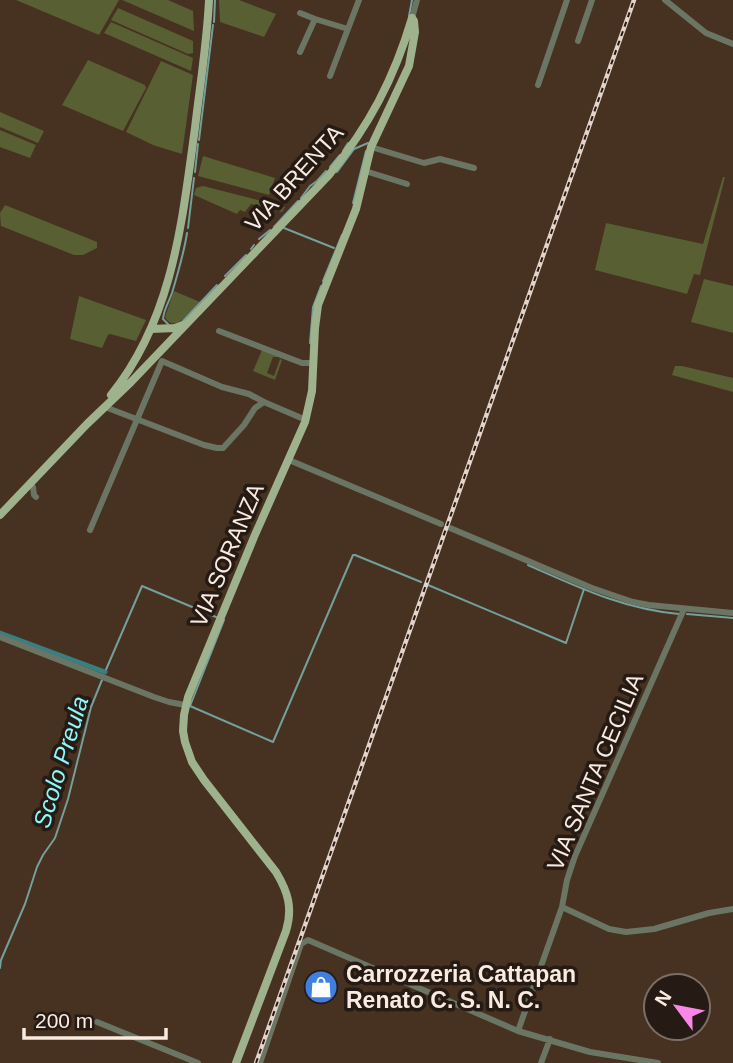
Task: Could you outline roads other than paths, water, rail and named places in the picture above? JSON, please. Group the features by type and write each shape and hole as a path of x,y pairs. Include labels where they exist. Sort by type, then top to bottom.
{"main road":[{"path":"87,424 123,379 162,303 176,254 185,197 209,0"},
{"name":"VIA SORANZA","path":"186,705 254,537 306,420 312,399 318,305 356,209 371,147 409,66 415,32 412,18"},
{"name":"VIA BRENTA","path":"0,515 325,179 367,124 398,60 412,18"},
{"path":"162,303 160,321 168,329"},
{"name":"VIA BRENTA","path":"150,329 175,328 186,323"},
{"path":"150,329 159,336 172,338"},
{"path":"186,705 183,731 188,753 204,780 276,872 285,887 290,909 286,931 236,1063"}],"street":[{"path":"330,76 359,0"},
{"name":"VIA BRENTA","path":"412,18 417,0"},
{"path":"538,85 567,0"},
{"path":"578,41 592,0"},
{"path":"665,0 710,35 733,44"},
{"path":"300,13 348,29"},
{"path":"300,52 315,19"},
{"path":"371,147 424,163 440,159 474,168"},
{"path":"365,171 407,184"},
{"path":"219,331 302,363 313,363"},
{"path":"90,530 162,361 222,387 249,394 306,420"},
{"path":"105,407 204,445 223,448 255,408 264,402"},
{"path":"289,460 441,524"},
{"path":"30,484 36,497"},
{"path":"450,528 614,596 645,605 733,613"},
{"name":"VIA SANTA CECILIA","path":"518,1031 562,907 575,856 684,609"},
{"path":"0,637 154,697 186,705"},
{"path":"562,907 609,929 625,932 654,929 733,909"},
{"path":"260,1063 301,944 306,940 518,1031 590,1052 657,1063"},
{"path":"97,1022 198,1063"},
{"path":"541,1063 550,1039"}],"waterway":[{"path":"214,22 215,0"},
{"path":"409,16 412,0"},
{"path":"199,140 213,25"},
{"path":"343,151 348,143"},
{"path":"337,172 354,149 368,143"},
{"path":"195,172 198,144"},
{"path":"353,203 366,151"},
{"path":"330,167 340,155"},
{"path":"301,198 326,171"},
{"path":"188,228 194,178"},
{"path":"274,227 298,201"},
{"path":"284,228 334,248"},
{"path":"259,239 270,230"},
{"path":"168,324 163,319 179,270 187,233"},
{"path":"323,281 342,235"},
{"path":"251,249 254,245"},
{"path":"225,276 246,255"},
{"path":"183,321 217,285"},
{"path":"310,343 313,307 321,286"},
{"path":"224,620 190,706 273,742 353,555 421,582"},
{"path":"528,565 620,602 679,614"},
{"path":"428,585 566,643 584,589"},
{"path":"105,672 142,586 216,617"},
{"path":"687,614 733,618"},
{"path":"0,633 105,672"},
{"name":"Scolo Preula","path":"0,968 37,867 55,838 68,799 91,707 102,680"}],"railway":[{"path":"256,1063 634,0"}],"place":[{"name":"Carrozzeria Cattapan Renato C. S. N. C.","path":"321,987"}]}
